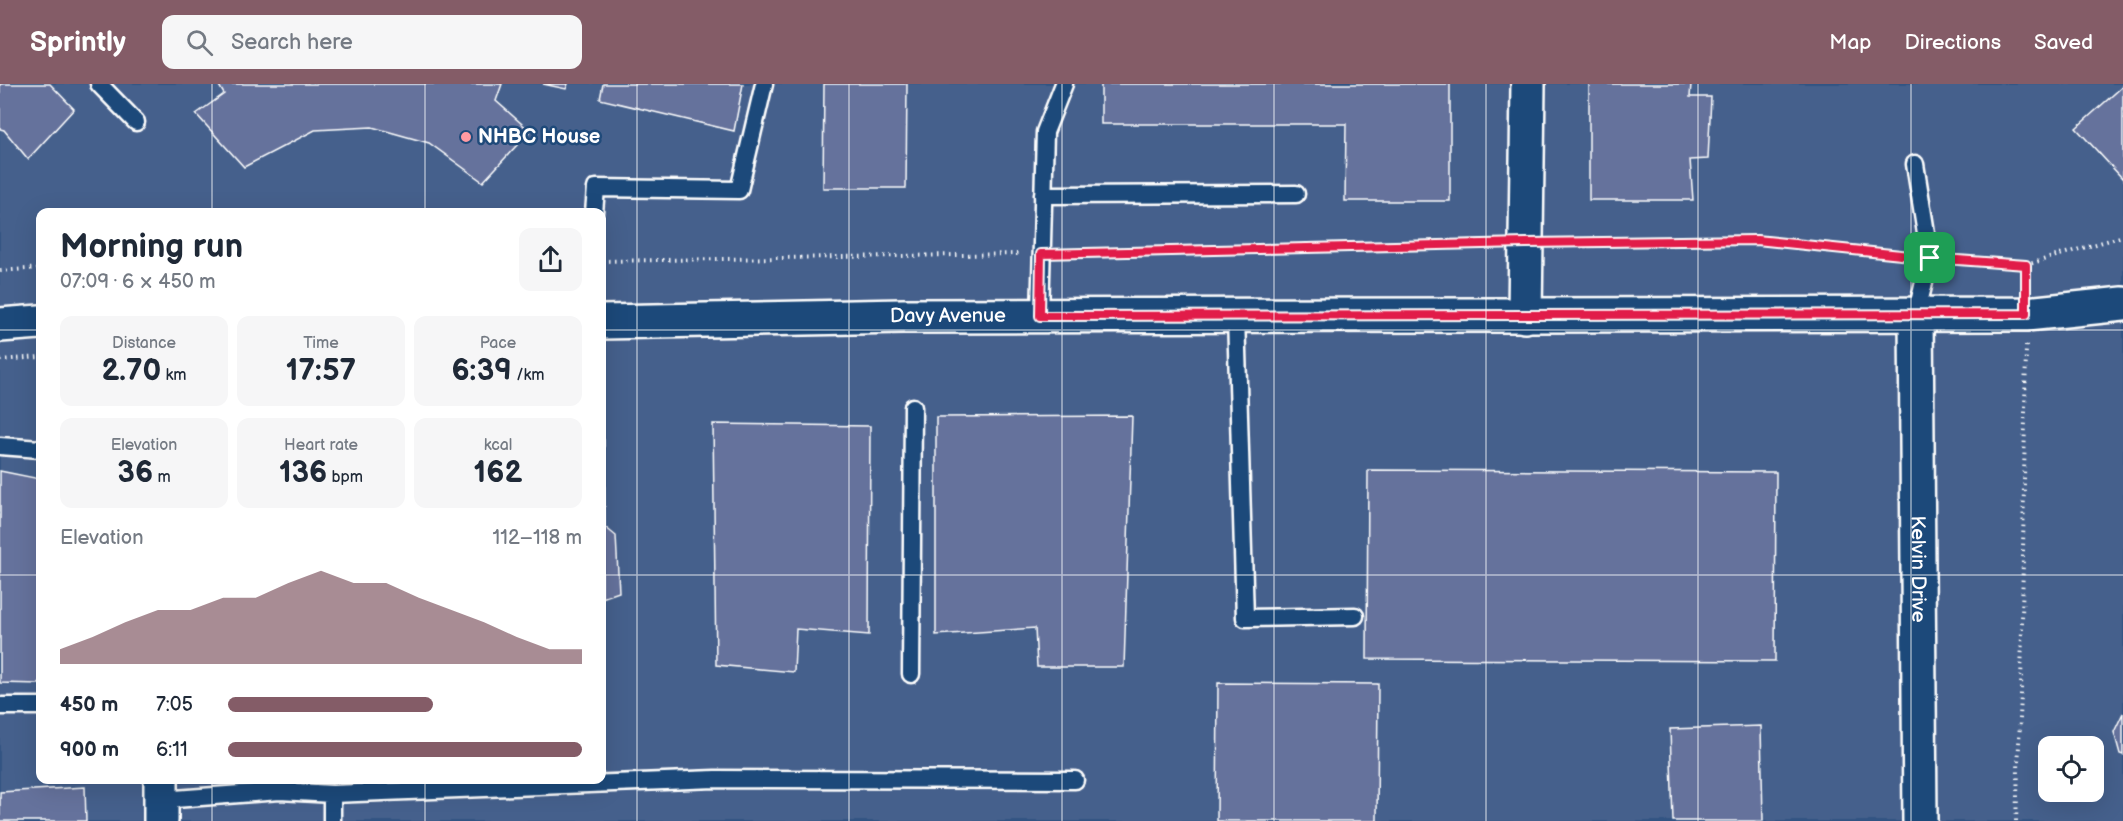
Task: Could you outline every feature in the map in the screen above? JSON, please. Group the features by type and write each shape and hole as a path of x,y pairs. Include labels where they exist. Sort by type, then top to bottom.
{"street":[{"path":"1526,316 1528,84"},
{"name":"Davy Avenue","path":"606,322 1040,316 2026,314 2123,305"},
{"name":"Kelvin Drive","path":"1916,315 1920,821"},
{"path":"0,325 36,322"}],"lane":[{"path":"99,84 136,122"},
{"path":"594,208 596,188 739,190 764,84"},
{"path":"1040,316 1045,132 1064,84"},
{"path":"1915,164 1930,258 1916,315"},
{"path":"1043,195 1296,194"},
{"path":"1236,316 1245,618 1355,616"},
{"path":"911,674 913,407"},
{"path":"0,446 36,449"},
{"path":"0,706 36,706"},
{"path":"606,783 715,779 1075,780"},
{"path":"161,800 280,791 332,794 587,784"},
{"path":"332,794 332,821"}],"path":[{"path":"606,261 1757,240 1930,258 2026,265 2123,236"},
{"path":"2016,821 2021,694 2026,265"},
{"path":"0,271 36,268"},
{"path":"0,360 36,357"}],"shaded area":[{"path":"0,84 2123,84 2123,821 0,821"}],"building":[{"path":"0,84 50,84 74,109 28,159 4,130 0,129"},
{"name":"NHBC House","path":"218,84 502,84 496,101 530,131 483,182 429,143 372,127 315,130 244,167 196,114 224,94"},
{"name":"NHBC House","path":"543,84 568,84 566,89"},
{"path":"603,84 743,84 734,131 600,99"},
{"path":"824,84 907,84 906,188 823,188"},
{"path":"1101,84 1450,84 1450,201 1345,201 1346,124 1101,124"},
{"path":"1589,84 1691,84 1690,97 1711,97 1708,159 1690,160 1693,200 1589,200"},
{"path":"2123,86 2123,179 2076,128"},
{"path":"1132,416 1124,667 1037,667 1035,628 936,635 936,417"},
{"path":"713,424 870,426 869,635 796,629 794,672 716,665"},
{"path":"1368,470 1776,472 1775,661 1367,659"},
{"path":"0,471 36,478 36,684 0,683"},
{"path":"606,528 616,536 619,592 606,597"},
{"path":"1218,683 1378,684 1377,821 1217,821"},
{"path":"2123,713 2123,755 2120,754 2114,732"},
{"path":"1761,726 1763,821 1673,821 1670,729"},
{"path":"85,787 86,821 0,821 0,792"}],"place":[{"name":"NHBC House","path":"466,137"}],"route":[{"path":"1757,240 1930,258 2026,265 2026,314 1040,316 1041,254 1757,240"}]}
